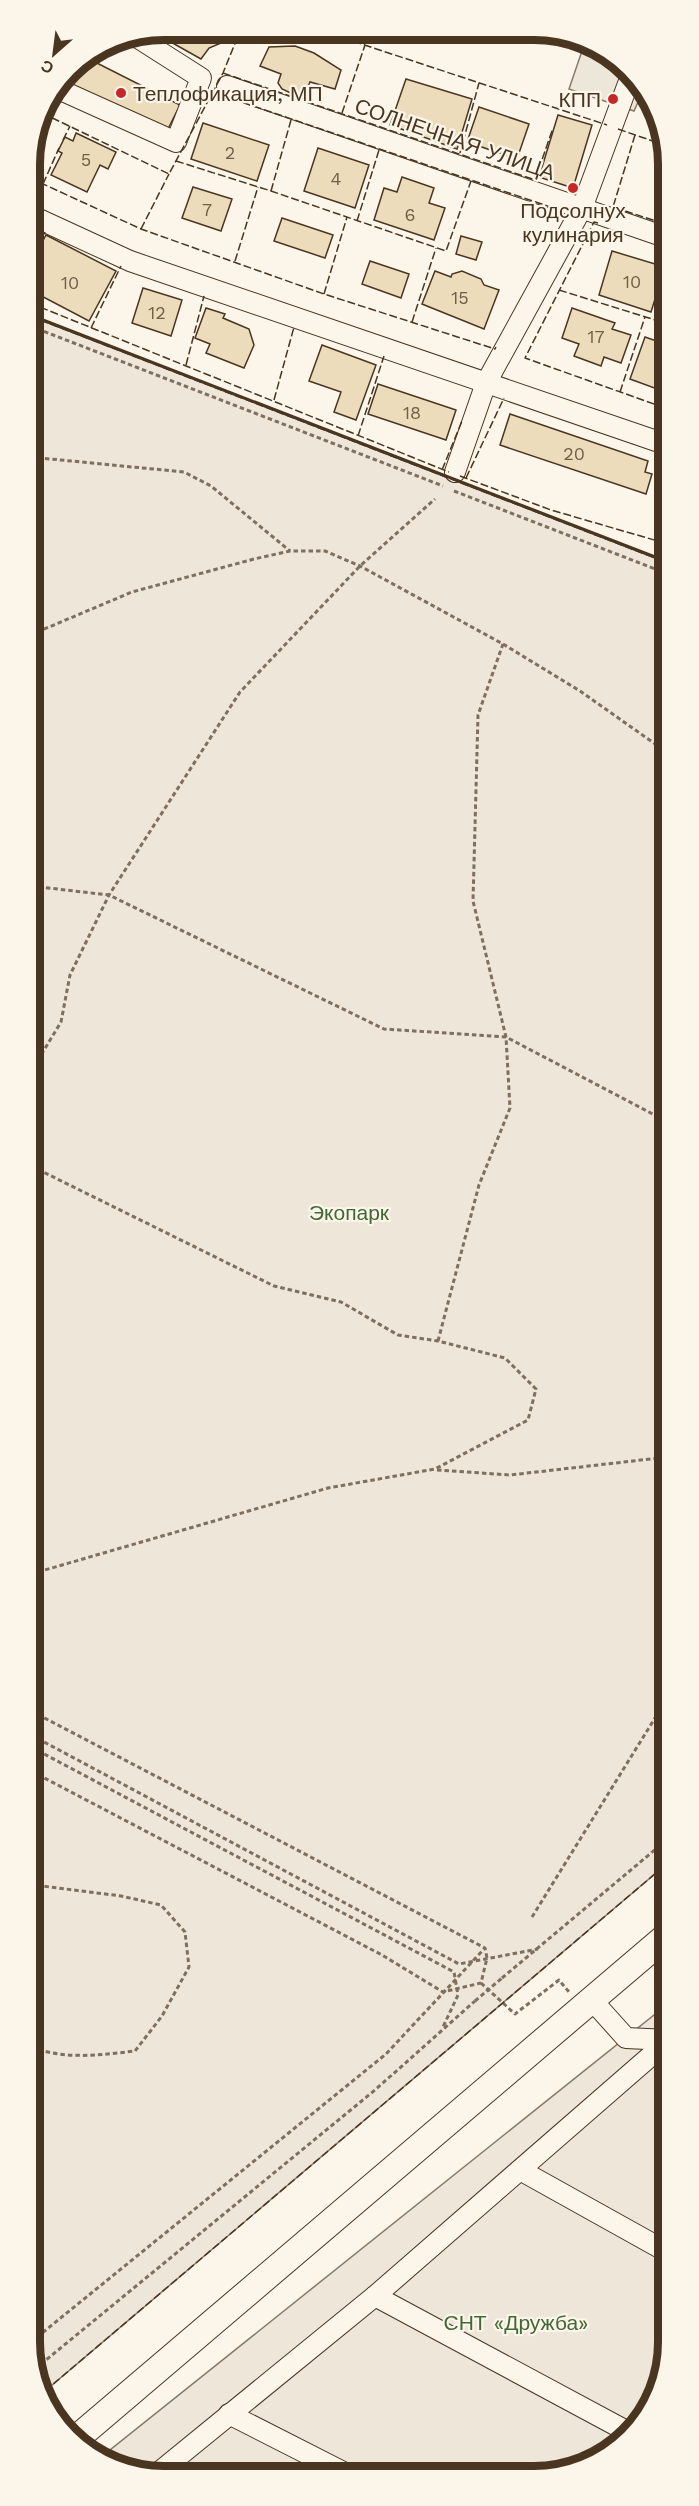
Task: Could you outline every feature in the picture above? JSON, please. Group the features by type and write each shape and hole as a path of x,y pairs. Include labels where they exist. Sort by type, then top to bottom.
{"main road":[{"path":"82,2434 658,1943"}],"street":[{"path":"64,92 176,142 201,78 145,42"},
{"path":"455,472 486,383 582,208 628,84"},
{"name":"СОЛНЕЧНАЯ УЛИЦА","path":"227,86 658,235"},
{"path":"41,219 130,261 658,442"},
{"path":"586,2004 626,2038 658,2039"},
{"path":"166,2466 375,2296 658,2050"},
{"path":"519,2170 658,2247"},
{"path":"375,2296 623,2428"},
{"path":"229,2414 331,2466"}],"path":[{"path":"41,330 658,570"},
{"path":"41,458 184,472 211,486 290,552"},
{"path":"41,1056 61,1022 70,975 109,895 240,692 360,566 435,499"},
{"path":"41,630 132,592 254,559 290,552 325,551 360,566 503,644 580,691 658,746"},
{"path":"438,1341 479,1185 510,1108 506,1036 473,901 477,715 503,644"},
{"path":"41,887 109,895 384,1029 506,1036 658,1117"},
{"path":"41,1171 274,1286 341,1302 398,1335 438,1341 505,1358 536,1389 528,1420 435,1469"},
{"path":"40,1571 328,1488 435,1469 510,1475 658,1458"},
{"path":"532,1917 658,1713"},
{"path":"40,1716 485,1948"},
{"path":"40,1740 459,1964 538,1948"},
{"path":"40,1752 454,1972 458,1995 442,2029"},
{"path":"40,1776 382,1955 443,1992 481,1983"},
{"path":"43,2363 375,2090 442,2029 658,1847"},
{"path":"40,1885 121,1896 161,1905 184,1932 189,1967 162,2016 135,2051 88,2057 40,2050"},
{"path":"481,1983 487,1958 485,1948"},
{"path":"40,2335 386,2054 485,1948"},
{"path":"481,1983 515,2014 559,1980 586,2004"}],"green space":[{"name":"Экопарк","path":"41,320 658,559 658,1871 49,2387 40,2342"},
{"name":"СНТ «Дружба»","path":"658,2012 658,2350 652,2382 642,2404 628,2423 610,2440 575,2459 535,2466 164,2466 132,2461 108,2452"}],"shaded area":[{"path":"582,50 610,66 640,98 634,111 569,89"}],"building":[{"path":"169,41 221,41 221,43 209,48 201,59"},
{"path":"295,46 314,53 341,70 335,89 310,82 306,92 297,96 282,89 278,83 281,74 260,66 269,47"},
{"name":"Теплофикация, МП","path":"94,62 180,105 166,133 70,85 84,84 84,70"},
{"path":"406,79 472,99 457,149 390,125"},
{"path":"479,107 529,124 517,159 467,142"},
{"path":"558,115 592,125 573,188 539,177"},
{"path":"203,123 269,145 257,181 191,159"},
{"path":"76,133 116,152 108,169 100,165 87,192 51,175 62,153 58,151 65,137 73,141"},
{"path":"318,148 369,165 355,208 304,191"},
{"path":"402,177 434,188 429,203 445,208 434,240 374,220 384,188 397,192"},
{"path":"193,187 232,199 221,231 182,218"},
{"path":"282,218 333,235 325,258 274,241"},
{"path":"46,235 116,271 89,321 41,296 41,244"},
{"path":"461,236 482,242 476,260 456,254"},
{"path":"612,251 658,265 658,290 651,312 599,295"},
{"path":"370,261 409,274 401,298 362,284"},
{"path":"435,271 451,277 452,274 462,271 481,279 484,285 499,290 484,329 422,304"},
{"path":"143,288 182,300 171,336 132,323"},
{"path":"206,308 225,314 223,318 249,329 254,345 244,368 206,353 210,344 195,338"},
{"path":"572,308 615,323 612,329 631,335 621,363 604,357 601,366 574,356 579,344 562,338"},
{"path":"645,337 658,342 658,389 630,379"},
{"path":"322,345 376,365 356,420 334,412 341,392 309,381"},
{"path":"378,384 456,410 446,440 368,414"},
{"path":"510,414 648,461 645,472 652,474 646,494 500,445"}],"fence":[{"path":"351,40 607,125"},
{"path":"50,117 169,174 223,73 236,41"},
{"path":"342,113 365,45"},
{"path":"223,73 535,180 553,128"},
{"path":"460,153 479,83"},
{"path":"212,92 568,213 566,217"},
{"path":"271,191 291,120"},
{"path":"63,140 70,126"},
{"path":"618,129 656,142"},
{"path":"635,135 613,207 658,222"},
{"path":"43,184 59,148"},
{"path":"357,221 379,150"},
{"path":"176,161 446,251 471,181"},
{"path":"141,229 169,174"},
{"path":"41,183 141,229 324,294 495,349 496,347"},
{"path":"235,261 258,187"},
{"path":"324,294 347,217"},
{"path":"598,223 594,222 525,358 658,405"},
{"path":"41,240 45,232"},
{"path":"412,322 436,248"},
{"path":"91,328 121,266"},
{"path":"559,290 658,321"},
{"path":"186,365 204,296"},
{"path":"41,307 449,472"},
{"path":"620,392 645,317"},
{"path":"41,320 658,559"},
{"path":"274,400 294,327"},
{"path":"358,436 384,356"},
{"path":"466,478 504,398"},
{"path":"442,470 462,421"},
{"path":"460,476 551,510 658,541"},
{"path":"655,539 658,530"},
{"path":"49,2387 658,1871"}],"wall":[{"path":"41,319 658,558"}],"place":[{"name":"Теплофикация, МП","path":"121,93"},
{"name":"КПП","path":"613,99"},
{"name":"Подсолнух кулинария","path":"573,188"}]}
